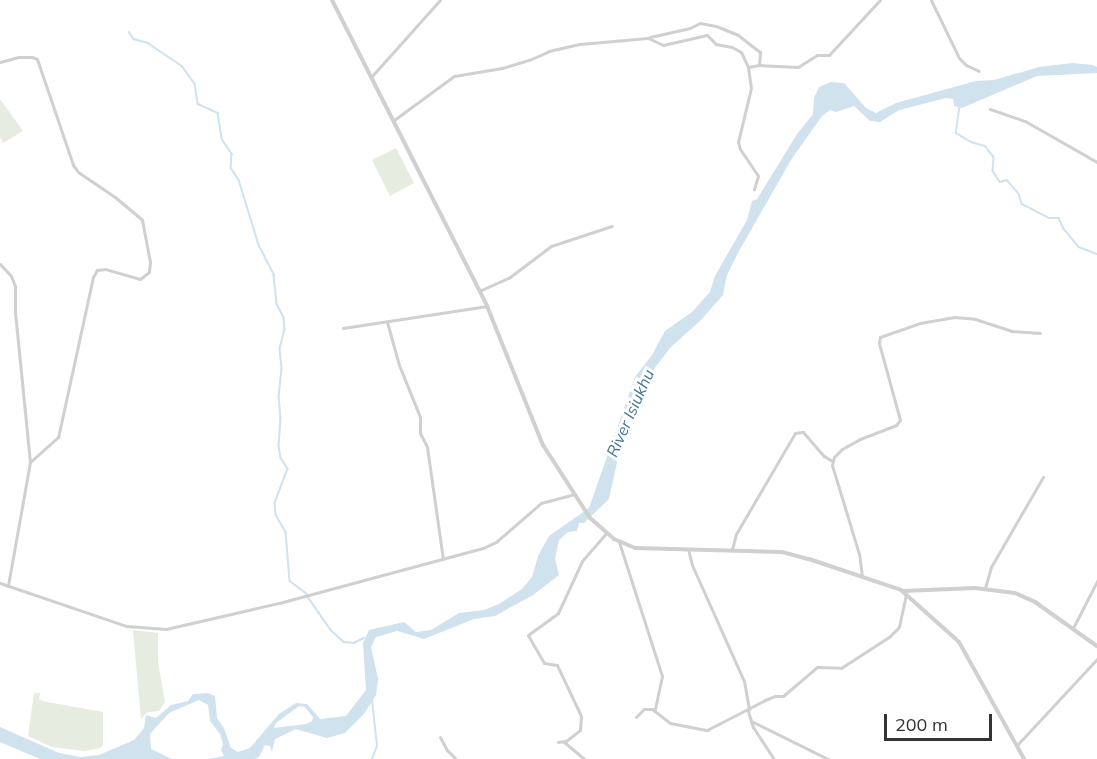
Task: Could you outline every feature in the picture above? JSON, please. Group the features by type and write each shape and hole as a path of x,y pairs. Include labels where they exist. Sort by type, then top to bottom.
{"street":[{"path":"332,0 487,306 541,441 590,518 620,542 644,549 732,549 793,554 904,593 944,626 959,642 1018,744 1024,759"},
{"path":"372,76 440,0"},
{"path":"748,68 759,65 793,68 817,55 830,55 880,0"},
{"path":"931,0 959,58 966,65 979,71"},
{"path":"394,120 454,76 510,66 564,46 648,38 690,28 700,23 716,26 738,35 760,51 759,65"},
{"path":"648,38 663,45 707,35 716,44 732,47 741,52 752,83 738,142 740,149 758,176 754,189"},
{"path":"0,62 19,57 37,59 57,124 73,165 78,172 115,197 142,220 150,262 147,274 140,279 106,269 97,270 93,277 58,437 30,462"},
{"path":"990,109 1025,121 1097,162"},
{"path":"479,291 504,280 551,246 612,226"},
{"path":"0,264 11,276 15,286 15,312 30,462 8,586"},
{"path":"343,328 487,306"},
{"path":"832,461 839,452 854,442 896,425 900,420 879,343 881,336 920,323 954,317 975,319 1011,331 1040,333"},
{"path":"387,322 396,356 420,417 420,433 427,447 443,559"},
{"path":"732,549 733,540 797,432 803,432 832,461 858,554 862,577"},
{"path":"985,588 991,567 1043,477"},
{"path":"0,583 126,626 159,630 279,603 490,545 541,503 574,494"},
{"path":"558,742 564,742 580,730 581,716 557,665 544,663 528,635 558,613 582,561 606,533"},
{"path":"620,542 626,570 653,643 662,676 655,710"},
{"path":"688,549 692,565 744,681 751,721 774,759"},
{"path":"1073,628 1097,581"},
{"path":"904,593 985,588 1021,595 1097,646"},
{"path":"636,717 644,709 655,710 667,722 699,730 710,729 775,696 784,696 817,667 841,668 889,637 899,627 904,593"},
{"path":"1018,744 1097,659"},
{"path":"751,721 828,759"},
{"path":"440,737 448,752 456,759"},
{"path":"564,742 584,759"}],"shaded area":[{"path":"0,99 23,131 3,143 0,137"},
{"path":"396,148 414,183 390,196 372,160"},
{"path":"133,630 158,633 158,662 165,702 159,711 148,712 141,719"},
{"path":"34,693 40,693 39,699 42,701 103,712 103,745 100,748 84,751 52,747 28,736"}],"water":[{"path":"1072,63 1093,65 1097,67 1097,73 1037,76 962,108 954,106 953,99 946,98 899,110 880,122 870,121 854,106 836,112 830,110 822,116 791,160 739,251 727,275 723,295 701,320 670,348 647,378 618,437 617,463 609,499 584,523 579,523 577,531 568,532 559,540 555,559 559,575 533,595 495,616 474,619 424,639 397,631 376,637 371,647 378,679 376,695 364,714 345,733 327,738 296,729 275,739 272,752 270,746 265,745 259,757 255,759 209,759 224,756 221,750 223,744 220,734 210,721 208,705 199,700 169,713 150,734 151,749 172,759 40,759 0,742 0,727 59,753 80,757 99,755 134,740 144,728 146,715 156,718 171,705 188,701 193,694 208,693 215,696 217,718 224,728 231,748 238,752 250,748 279,714 296,703 307,704 320,719 346,716 366,690 363,643 369,630 404,622 416,632 431,630 459,613 484,610 499,604 522,589 532,577 538,556 549,536 589,508 635,377 652,355 665,331 692,312 710,292 715,276 747,220 752,201 757,199 797,134 813,114 814,98 819,87 831,82 844,83 866,108 876,113 896,103 976,81 994,80 1039,67","holes":["299,706 305,707 313,717 312,721 306,724 274,728 276,723"]}],"waterway":[{"path":"129,32 134,39 148,43 182,66 195,84 198,104 218,113 222,139 232,154 231,168 239,180 259,245 274,275 277,304 284,318 285,329 280,349 282,369 279,396 281,418 279,446 281,458 288,469 275,503 276,515 286,532 290,581 307,594"},
{"path":"960,106 956,133 971,142 985,146 994,157 993,171 1000,182 1007,180 1019,194 1022,204 1049,218 1059,218 1064,229 1079,247 1097,254"},
{"path":"308,597 331,630 344,642 354,643 364,638"},
{"path":"372,701 377,746 372,759"}],"water label":[{"name":"River Isiukhu","path":"630,413"}]}
